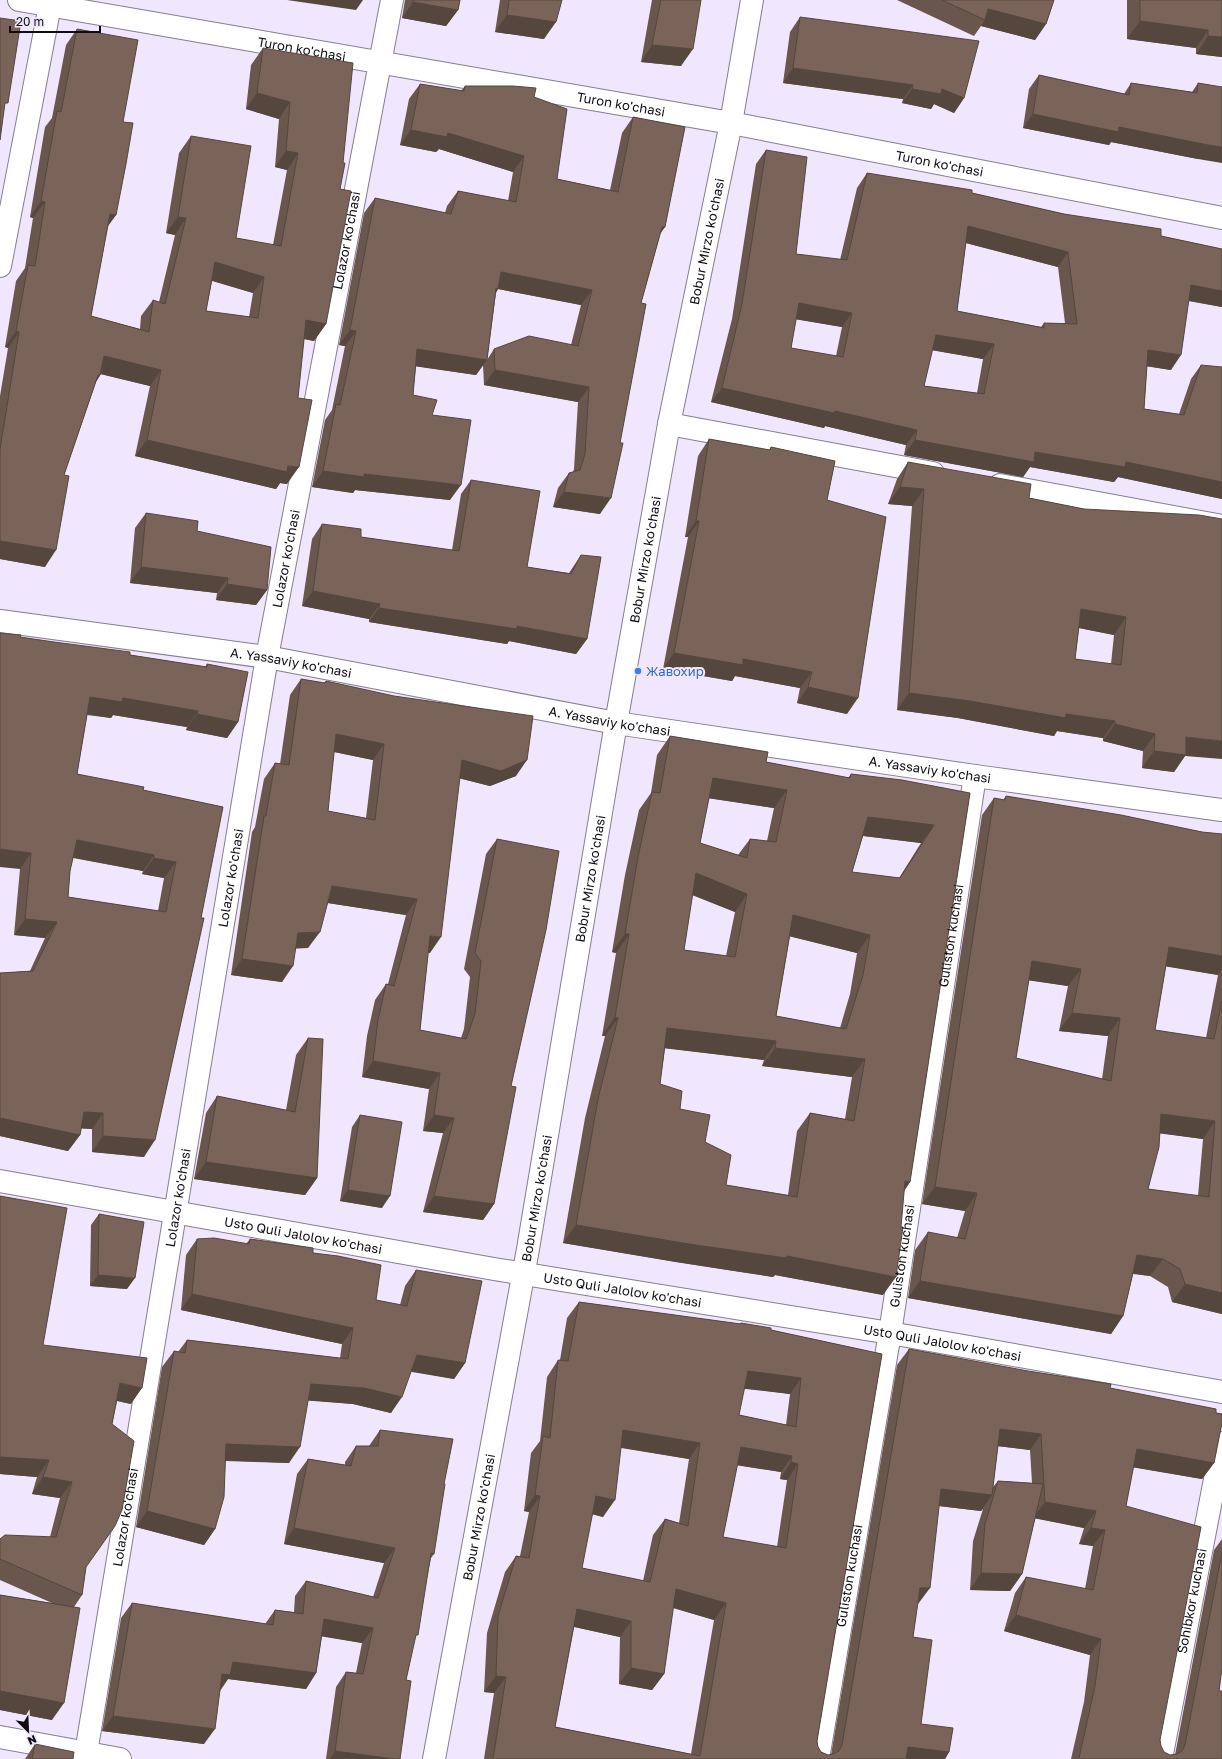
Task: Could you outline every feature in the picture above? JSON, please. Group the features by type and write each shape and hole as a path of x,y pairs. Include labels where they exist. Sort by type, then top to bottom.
{"street":[{"name":"Turon ko'chasi","path":"19,0 50,2 381,64 731,123 1222,218"},
{"name":"Lolazor ko'chasi","path":"85,1756 267,657 392,0"},
{"name":"Bobur Mirzo ko'chasi","path":"434,1759 524,1274 616,723 669,424 731,123 752,0"},
{"path":"0,266 50,2"},
{"path":"669,424 949,476"},
{"path":"980,482 1222,526"},
{"name":"A. Yassaviy ko'chasi","path":"0,621 267,657 616,723 974,776 1222,810"},
{"name":"Guliston kuchasi","path":"818,1759 890,1333 974,776"},
{"name":"Usto Quli Jalolov ko'chasi","path":"0,1182 524,1274 890,1333 1222,1392"},
{"name":"Sohibkor kuchasi","path":"1160,1759 1222,1443"},
{"path":"0,1737 85,1756 120,1759"}],"building":[{"path":"414,0 460,0 458,10 413,2"},
{"path":"509,0 562,0 556,22 507,15"},
{"path":"661,0 701,0 693,49 652,45"},
{"path":"942,0 1054,0 1046,24 988,9 985,20"},
{"path":"1140,0 1222,0 1222,37 1208,36 1208,30 1140,21"},
{"path":"800,17 979,41 964,98 942,89 941,94 912,89 913,85 793,68"},
{"path":"0,18 21,21 8,103 5,103 0,140"},
{"path":"77,29 138,40 123,122 133,123 116,215 110,214 91,316 149,332 153,300 165,304 186,218 178,217 191,136 251,146 236,238 281,246 298,153 286,151 290,102 257,93 263,48 353,63 343,163 345,163 340,189 351,191 326,324 306,320 298,398 312,400 299,467 288,466 287,472 147,440 161,370 104,356 100,375 98,375 64,475 69,476 56,550 0,541 0,449 19,332 16,331 28,265 35,266 45,202 41,201 57,111 61,112","holes":["215,262 264,277 258,318 206,311"]},
{"path":"1039,75 1129,95 1131,83 1197,93 1198,83 1222,87 1222,147 1119,127 1118,132 1033,114"},
{"path":"420,84 464,91 465,86 513,86 536,88 534,97 567,109 557,179 618,192 633,117 685,127 665,227 662,227 641,303 646,304 620,443 623,443 611,498 564,492 569,473 580,470 585,454 589,387 495,370 494,349 529,336 578,346 592,290 501,272 498,289 496,288 487,360 417,349 413,395 437,400 432,415 471,420 461,485 364,474 364,477 323,471 336,404 340,405 356,331 350,330 375,198 451,214 458,191 516,202 524,156 448,133 447,137 411,130"},
{"path":"766,150 807,157 796,254 847,260 867,173 972,190 972,193 1064,214 1161,229 1161,236 1222,249 1222,291 1191,285 1181,355 1148,350 1144,409 1184,415 1201,365 1222,367 1222,482 1126,462 1125,467 1035,452 1034,462 915,440 917,430 835,411 834,413 722,388 742,304","holes":["968,226 1068,252 1077,324 1044,323 1044,328 957,311","799,303 852,313 843,357 791,348","936,335 994,344 984,394 924,386"]},
{"path":"709,439 770,450 771,447 835,461 827,500 886,517 858,698 808,687 812,672 743,659 743,665 674,653 699,521 696,521"},
{"path":"908,462 1031,484 1029,498 1084,509 1199,515 1222,519 1222,741 1186,737 1186,755 1154,751 1155,734 1115,724 1115,721 1066,714 1066,718 970,701 909,693 924,489 900,487","holes":["1081,609 1126,617 1121,665 1075,659"]},
{"path":"471,480 540,491 527,567 571,574 581,555 601,557 587,639 517,626 517,629 379,608 380,604 313,591 322,524 361,529 361,537 459,551"},
{"path":"146,513 198,521 197,531 271,547 267,590 227,584 228,578 141,567"},
{"path":"0,633 130,652 130,655 207,667 207,664 248,672 238,722 197,714 198,711 123,698 122,702 90,697 77,774 144,787 143,790 223,807 201,918 204,918 155,1140 103,1136 103,1113 84,1112 80,1135 0,1118 0,973 33,971 57,922 25,919 31,853 0,849","holes":["77,840 154,855 154,858 176,862 166,912 68,897 70,871"]},
{"path":"301,679 325,683 326,681 394,696 533,716 527,760 501,771 462,760 441,937 430,936 420,1030 466,1039 475,1014 481,961 475,953 497,839 559,851 546,930 511,1086 516,1087 494,1204 434,1196 454,1118 434,1115 440,1073 373,1061 378,1020 386,984 394,986 417,899 332,886 320,932 298,933 293,966 242,959 264,816 266,816 275,763 289,765","holes":["336,734 384,744 375,820 328,811"]},
{"path":"670,736 768,752 766,762 850,778 851,774 902,780 970,793 910,1182 905,1181 901,1227 903,1227 896,1277 787,1256 786,1258 689,1244 576,1225 598,1099 618,1018 615,1017 629,934 625,934 638,857 652,792 660,793","holes":["713,778 787,790 776,842 750,839 747,858 700,843","868,817 934,825 900,878 852,872","696,873 747,894 735,957 684,950","793,915 870,935 863,975 846,1029 776,1016","667,1028 776,1041 775,1048 865,1059 854,1121 810,1113 797,1197 726,1185 731,1155 705,1142 710,1115 680,1109 682,1091 660,1084"]},
{"path":"1006,796 1121,815 1202,832 1222,834 1222,956 1169,947 1155,1030 1214,1039 1222,1001 1222,1293 1185,1284 1180,1269 1163,1259 1137,1255 1123,1316 920,1281 928,1232 965,1239 977,1193 935,1187 994,798 1005,800","holes":["1032,961 1081,969 1072,1013 1120,1018 1111,1081 1016,1058","1161,1114 1215,1121 1209,1197 1148,1189 1159,1147"]},
{"path":"308,1038 323,1039 317,1178 206,1162 217,1096 295,1112"},
{"path":"360,1115 402,1122 390,1196 348,1190"},
{"path":"0,1196 67,1208 43,1345 147,1358 142,1388 120,1383 112,1424 134,1441 122,1510 115,1526 86,1567 82,1595 0,1559 0,1539 5,1535 56,1537 72,1482 43,1477 49,1460 0,1457"},
{"path":"99,1214 144,1222 135,1278 98,1275"},
{"path":"214,1238 249,1244 250,1239 313,1248 313,1253 338,1256 381,1265 376,1300 407,1306 416,1270 482,1281 465,1363 417,1355 402,1397 364,1388 311,1384 300,1447 226,1444 224,1497 215,1529 147,1511 174,1351 185,1353 187,1340 348,1359 353,1328 192,1294 197,1239"},
{"path":"579,1302 771,1328 771,1330 882,1354 817,1741 821,1752 828,1755 839,1751 842,1745 909,1349 1028,1371 1111,1384 1110,1388 1216,1409 1216,1413 1222,1414 1222,1423 1214,1463 1137,1449 1126,1506 1201,1527 1160,1740 1164,1752 1170,1755 1177,1754 1182,1751 1185,1745 1222,1552 1222,1668 1219,1691 1222,1691 1222,1759 1076,1759 1079,1758 1095,1686 1101,1639 1016,1615 1026,1577 1093,1590 1105,1530 1091,1528 1096,1511 1045,1502 1041,1434 1000,1429 992,1495 941,1489 930,1588 920,1588 913,1637 932,1640 921,1724 953,1728 949,1752 908,1747 906,1759 493,1759 506,1677 496,1676 498,1616 516,1556 529,1558 540,1496 535,1495 543,1436 550,1438 558,1360 568,1361","holes":["748,1371 801,1378 796,1427 739,1415","623,1430 700,1443 688,1526 665,1519 650,1582 582,1568 596,1496 615,1500","741,1447 792,1456 791,1462 798,1464 786,1548 723,1537","676,1589 726,1603 700,1756 555,1727 577,1609 631,1621 631,1668 664,1674"]},
{"path":"380,1430 453,1439 444,1484 434,1554 431,1553 418,1635 416,1635 406,1680 411,1681 400,1759 335,1751 346,1672 363,1674 373,1628 324,1619 316,1673 233,1662 230,1675 222,1674 215,1729 113,1716 132,1603 273,1625 275,1610 303,1614 306,1581 378,1598 395,1548 294,1528 308,1459 351,1466 356,1446 378,1446"},
{"path":"998,1481 1043,1484 1022,1574 981,1573 985,1524"},
{"path":"0,1595 80,1608 64,1703 0,1691"},
{"path":"35,1744 74,1752 73,1759 32,1759"}],"place":[{"name":"Жавохир","path":"638,671"}]}
